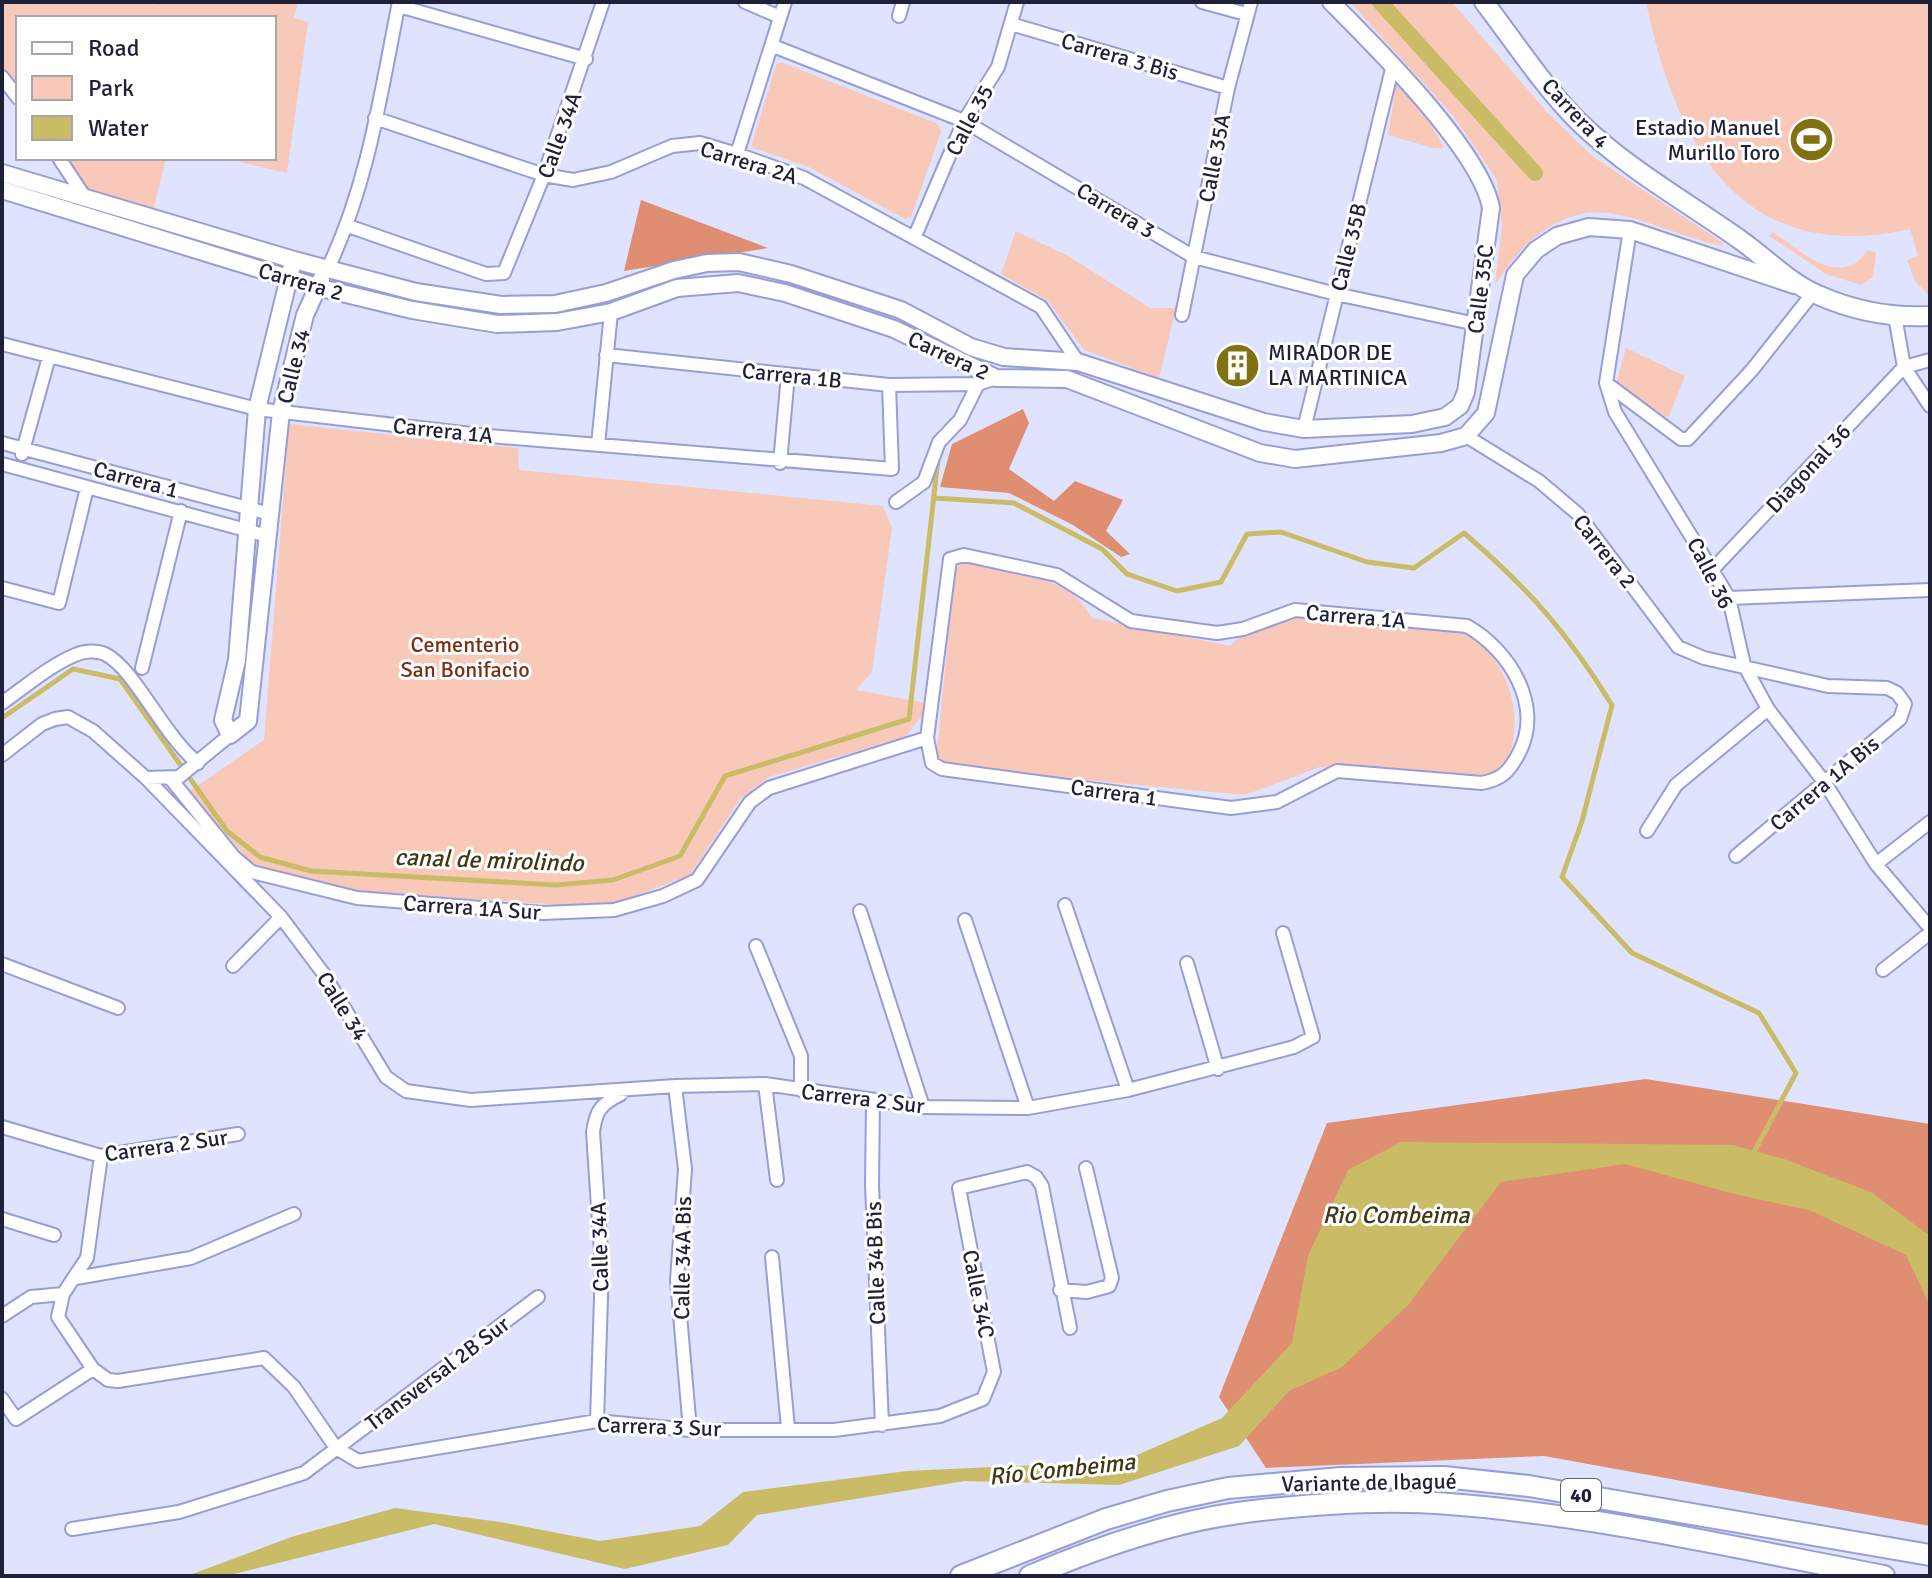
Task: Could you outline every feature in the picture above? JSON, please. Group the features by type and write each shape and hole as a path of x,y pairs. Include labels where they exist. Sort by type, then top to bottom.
{"highway":[{"name":"Variante de Ibagué","path":"961,1576 1047,1541 1167,1501 1228,1488 1341,1478 1444,1477 1529,1486 1930,1555"},
{"name":"Variante de Ibagué","path":"1032,1575 1171,1527 1236,1513 1343,1503 1446,1503 1540,1514 1884,1576"}],"main road":[{"name":"Carrera 4","path":"1484,2 1576,119 1618,158 1697,209 1808,291 1851,308 1895,316 1930,316"},
{"path":"1499,2 1519,48"}],"street":[{"name":"Calle 34A","path":"348,226 486,274 504,273 544,175 603,2"},
{"path":"745,2 780,17"},
{"path":"737,154 785,2"},
{"path":"899,16 903,2"},
{"name":"Calle 35","path":"915,236 964,121 998,67 1017,2"},
{"path":"1202,2 1249,8"},
{"path":"1331,2 1393,65"},
{"path":"399,4 586,59"},
{"name":"Calle 34","path":"175,777 195,765 248,721 281,412 305,315 348,226 399,4"},
{"name":"Calle 35A","path":"1182,315 1228,88 1249,8"},
{"name":"Carrera 3 Bis","path":"1011,24 1228,88"},
{"name":"Carrera 3","path":"773,46 964,121 1194,257 1336,294 1476,324"},
{"name":"Calle 35C","path":"1393,65 1487,186 1491,208 1466,392"},
{"name":"Calle 35B","path":"1304,429 1393,65"},
{"path":"2,77 16,95"},
{"name":"Carrera 2A","path":"375,118 544,175 573,180 611,172 647,154 686,145 700,143 737,154 804,178 1041,307 1078,362"},
{"path":"60,160 88,201"},
{"name":"Carrera 2","path":"2,173 294,260 416,292 501,305 555,304 606,293 674,270 707,263 739,262 791,274 901,310 971,347 1004,357 1078,362 1264,422 1304,429 1412,424 1445,417 1460,406 1466,392"},
{"name":"Carrera 2","path":"2,190 317,287 412,310 497,324 557,322 611,312 677,288 738,283 785,293 894,329 996,378 1067,379 1260,453 1295,459 1441,443 1466,436 1539,481 1578,514 1678,647 1704,658 1828,686 1887,688 1905,704"},
{"name":"Carrera 4","path":"1536,250 1557,236 1589,227 1630,230 1808,291"},
{"name":"Calle 36","path":"1630,230 1606,383 1615,412 1729,598 1744,665 1768,709 1825,783 1876,864 1930,930"},
{"name":"Calle 35C","path":"1466,436 1486,413 1515,275 1536,250"},
{"name":"Calle 34","path":"230,735 223,720 237,660 257,409 294,260"},
{"path":"1606,383 1681,439 1688,439 1752,370 1808,291"},
{"path":"598,445 611,312"},
{"path":"1895,316 1904,367 1930,406"},
{"name":"Carrera 1A","path":"2,344 257,409 489,436 780,463 892,469 889,385"},
{"name":"Carrera 1B","path":"606,355 889,385 978,384"},
{"path":"18,468 49,357"},
{"path":"1904,367 1930,360"},
{"name":"Diagonal 36","path":"1713,569 1904,367"},
{"path":"780,463 788,375"},
{"path":"896,502 924,482 939,442 960,420 978,384 996,378"},
{"name":"Carrera 1","path":"2,443 270,514"},
{"name":"Carrera 1","path":"2,464 268,536"},
{"path":"2,588 59,603 87,488"},
{"path":"142,668 181,511"},
{"name":"Carrera 1A","path":"927,738 950,559 964,555 1057,575 1131,621 1217,633 1243,629 1295,610 1467,626 1491,640 1515,675 1528,708 1524,743 1510,770 1499,779 1482,783"},
{"path":"1729,598 1930,590"},
{"path":"2,703 74,655 95,651 105,654 119,664 195,765"},
{"name":"Carrera 1A Bis","path":"1736,856 1900,719 1905,704"},
{"path":"1647,831 1676,785 1768,709"},
{"name":"Calle 34","path":"2,755 42,724 68,717 93,731 146,778 281,917 323,973 386,1077 406,1091"},
{"name":"Carrera 1","path":"927,738 932,763 942,769 1231,808 1277,802 1337,771 1482,783"},
{"name":"Carrera 1A Sur","path":"175,777 234,857 252,872 357,898 543,913 614,910 663,896 697,880 750,802 769,788 927,738"},
{"path":"146,778 175,777"},
{"path":"1876,864 1930,822"},
{"path":"1065,905 1128,1090"},
{"path":"860,911 923,1107"},
{"path":"233,966 281,917"},
{"path":"965,920 1028,1108"},
{"path":"1883,970 1930,930"},
{"name":"Carrera 2 Sur","path":"406,1091 471,1100 675,1086 765,1084 923,1107 1028,1108 1128,1090 1218,1069 1294,1047 1313,1037 1283,933"},
{"path":"756,946 801,1056 801,1090"},
{"path":"1187,963 1218,1069"},
{"path":"2,964 118,1008"},
{"path":"765,1084 777,1180"},
{"name":"Calle 34A Bis","path":"675,1086 685,1169 677,1280 690,1430"},
{"name":"Calle 34A","path":"597,1421 602,1267 593,1132 596,1112 604,1102 628,1090"},
{"name":"Calle 34B Bis","path":"873,1101 872,1185 882,1425"},
{"name":"Carrera 2 Sur","path":"2,1127 101,1156 238,1134"},
{"path":"101,1156 87,1258 63,1294 58,1308 61,1325 96,1372 108,1380 130,1380 256,1356 273,1363 336,1448"},
{"path":"1070,1328 1060,1290 1087,1292 1109,1286 1112,1278 1086,1168"},
{"name":"Calle 34C","path":"983,1399 994,1372 959,1188 1027,1172 1036,1177 1042,1186 1060,1290"},
{"path":"76,1278 191,1258 294,1214"},
{"path":"2,1219 54,1235"},
{"path":"772,1257 788,1428"},
{"path":"2,1316 31,1297 63,1294"},
{"name":"Transversal 2B Sur","path":"72,1529 179,1512 304,1473 538,1297"},
{"path":"2,1399 16,1419 96,1372"},
{"name":"Carrera 3 Sur","path":"336,1448 358,1461 597,1421 690,1430 834,1430 940,1416 983,1399"}],"green space":[{"path":"2,2 145,2 155,5 156,2 298,2 294,18 308,22 287,173 232,160 276,160 276,16 16,16 16,87 2,68"},
{"path":"1350,2 1452,2 1547,112 1592,156 1723,243 1722,246 1609,213 1573,216 1542,232 1528,244 1495,285 1502,225 1497,180 1454,117"},
{"name":"Estadio Manuel Murillo Toro","path":"1646,2 1930,2 1930,296 1915,281 1907,260 1918,256 1910,229 1851,236 1802,230 1760,212 1726,184 1698,147 1676,104 1659,55"},
{"path":"781,62 938,124 941,132 911,217 905,219 811,168 751,147 776,65"},
{"path":"1396,84 1427,117 1444,148 1433,148 1388,135"},
{"path":"68,160 166,160 154,208 90,191"},
{"path":"1016,231 1070,257 1150,308 1176,308 1159,378 1084,350 1048,301 1001,274"},
{"path":"1773,232 1808,257 1833,267 1846,267 1857,262 1868,250 1876,253 1873,277 1861,285 1826,274 1769,236"},
{"path":"1626,348 1685,376 1668,418 1616,384"},
{"name":"Cementerio San Bonifacio","path":"289,424 518,448 519,470 883,506 892,528 872,672 856,690 926,703 922,716 905,737 769,777 740,799 690,875 614,904 564,905 357,892 255,867 188,792 264,740"},
{"path":"969,561 1021,572 1054,584 1082,603 1092,618 1230,646 1240,636 1297,616 1467,632 1489,653 1510,690 1514,719 1509,758 1503,768 1485,779 1320,767 1245,795 946,767 936,761 955,567"}],"shaded area":[{"path":"641,200 768,248 624,271"},
{"path":"1023,409 1029,423 1009,469 1054,501 1075,481 1123,500 1106,531 1130,554 1121,557 1073,525 1009,493 940,487 952,444"},
{"path":"1646,1079 1930,1124 1930,1526 1544,1456 1266,1468 1219,1397 1327,1123"}],"water":[{"name":"Rio Combeima","path":"1401,1142 1733,1145 1784,1159 1871,1192 1930,1236 1930,1306 1906,1255 1809,1210 1738,1195 1625,1164 1501,1182 1408,1305 1342,1367 1289,1391 1239,1446 1119,1485 965,1481 757,1515 728,1545 625,1569 434,1524 226,1576 187,1576 291,1537 395,1508 500,1522 600,1541 700,1526 743,1492 907,1471 1123,1461 1222,1418 1292,1343 1308,1256 1348,1170"}],"waterway":[{"name":"canal de mirolindo","path":"1380,2 1535,173"},
{"name":"canal de mirolindo","path":"2,718 73,669 120,679 227,831 260,857 311,871 556,885 613,880 680,856 725,776 909,719 938,459"},
{"path":"934,498 1014,503 1102,549 1127,574 1177,591 1221,582 1247,534 1281,532 1367,562 1414,568 1464,533 1546,613 1612,705 1582,821 1562,877 1632,953 1759,1013 1796,1073 1753,1154"}],"place":[{"name":"Estadio Manuel Murillo Toro","path":"1811,140"},
{"name":"MIRADOR DE LA MARTINICA","path":"1237,365"}],"water label":[{"name":"Río Combeima","path":"1062,1469"}]}
